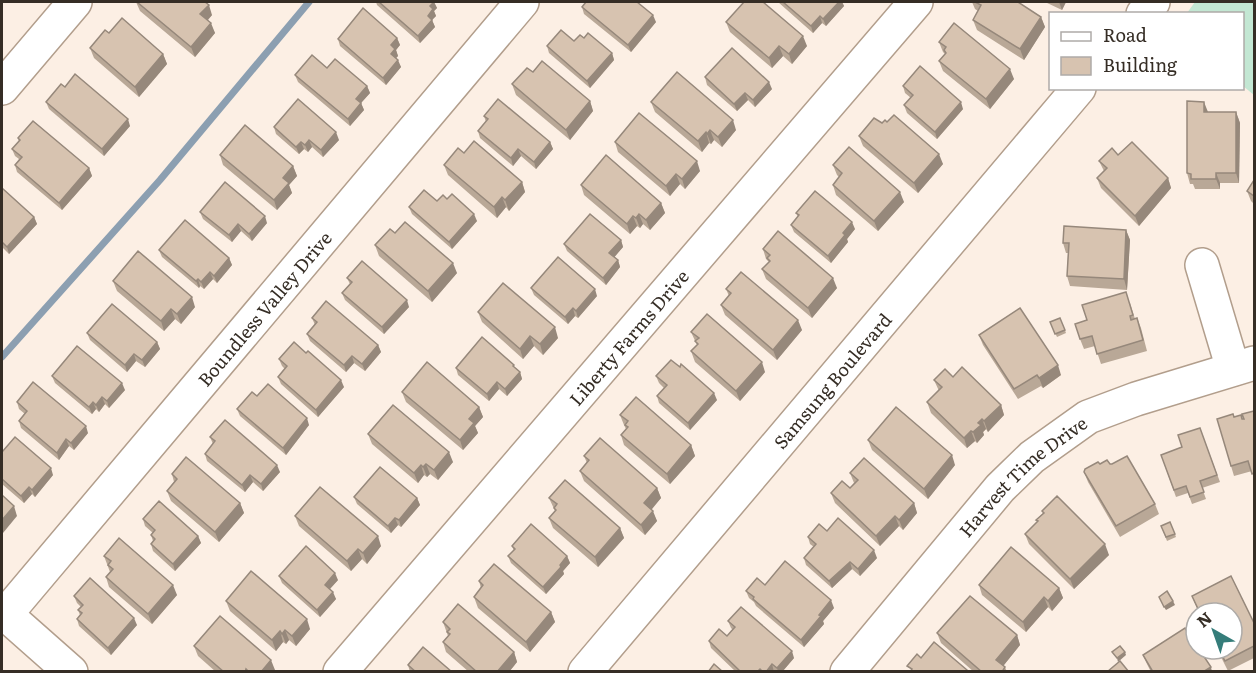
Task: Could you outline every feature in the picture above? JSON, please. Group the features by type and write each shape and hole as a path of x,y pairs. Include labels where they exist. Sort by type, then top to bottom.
{"street":[{"path":"2,88 75,2"},
{"name":"Boundless Valley Drive","path":"4,613 522,2"},
{"name":"Liberty Farms Drive","path":"340,672 916,2"},
{"name":"Samsung Boulevard","path":"585,672 1077,90"},
{"path":"1202,265 1244,366"},
{"name":"Harvest Time Drive","path":"847,672 1000,488 1032,457 1088,417 1136,399 1244,366"},
{"path":"4,613 71,672"}],"green space":[{"path":"1195,2 1254,2 1254,95 1244,87 1244,12 1188,12"}],"building":[{"path":"137,2 205,2 209,5 200,14 211,23 191,47"},
{"path":"379,2 434,2 430,6 433,9 428,16 432,20 418,36"},
{"path":"586,2 637,2 653,15 628,45 582,7"},
{"path":"744,2 763,2 803,36 789,54 779,46 769,58 726,22"},
{"path":"783,2 839,2 823,19 820,16 811,26"},
{"path":"975,2 1018,2 1041,17 1020,49 973,20 981,5"},
{"path":"363,8 397,38 391,45 395,49 391,54 398,60 383,78 338,39"},
{"path":"122,18 163,54 135,87 90,48 105,30 109,33"},
{"path":"954,23 1010,69 986,99 939,61 946,53 944,50 946,47 939,42"},
{"path":"561,30 574,41 580,35 584,38 588,33 612,53 587,81 547,46"},
{"path":"732,48 769,82 753,100 745,93 734,104 705,77"},
{"path":"312,55 327,68 335,59 367,86 356,99 361,103 348,119 295,75"},
{"path":"542,61 590,101 566,130 512,84 527,68 533,72"},
{"path":"920,66 961,102 935,132 904,105 913,95 903,86"},
{"path":"677,72 733,120 718,137 710,130 698,141 651,102"},
{"path":"75,74 128,119 102,149 46,102 61,84 65,87"},
{"path":"298,99 336,132 321,150 309,140 305,145 301,142 296,147 274,127"},
{"path":"498,99 550,142 534,162 518,149 511,158 478,131 488,119 484,116"},
{"path":"1187,101 1204,102 1204,112 1236,112 1236,173 1216,173 1216,179 1191,179 1191,174 1187,173"},
{"path":"639,113 697,161 682,179 676,174 666,186 615,142"},
{"path":"894,115 939,154 914,183 859,136 874,118 882,123 885,120 887,122"},
{"path":"33,121 89,168 59,203 15,165 22,157 12,149 20,140 18,138"},
{"path":"245,125 293,166 283,178 289,183 274,200 220,155"},
{"path":"474,141 522,182 505,200 502,197 494,207 444,165 458,148 464,153"},
{"path":"1132,142 1168,178 1135,216 1097,178 1107,168 1099,161 1112,148 1118,155"},
{"path":"849,147 900,192 874,221 833,185 842,173 833,165"},
{"path":"606,155 661,203 646,220 639,214 636,218 633,216 627,224 581,185"},
{"path":"1254,180 1254,196 1247,191"},
{"path":"225,182 265,216 249,234 238,224 229,235 200,212"},
{"path":"2,188 34,217 7,247 2,242"},
{"path":"424,190 437,201 443,195 447,199 452,194 474,214 449,242 409,207"},
{"path":"815,191 852,222 828,256 791,225 799,215 796,213"},
{"path":"590,214 621,240 609,253 618,260 603,278 564,244"},
{"path":"185,220 229,258 214,276 210,272 201,282 198,279 196,281 159,250"},
{"path":"405,222 453,263 428,291 375,245 390,229 395,233"},
{"path":"1064,226 1126,230 1124,279 1067,276 1069,243 1063,243"},
{"path":"778,231 833,278 808,308 762,269 770,261 767,258 770,255 763,249"},
{"path":"138,251 192,297 177,314 171,309 161,321 113,281"},
{"path":"558,257 595,289 576,311 573,308 565,317 531,288"},
{"path":"362,261 407,300 382,327 342,293 352,282 347,278"},
{"path":"741,272 798,320 773,350 721,305 731,293 726,289"},
{"path":"503,283 555,327 540,344 530,336 520,349 478,312"},
{"path":"1126,292 1133,315 1130,316 1131,320 1137,318 1143,340 1097,354 1092,336 1080,339 1075,324 1087,320 1082,305"},
{"path":"326,301 378,345 362,364 352,356 344,365 307,334 317,322 312,318"},
{"path":"112,304 157,342 142,360 134,354 125,365 87,333"},
{"path":"1020,308 1058,365 1039,378 1037,375 1014,389 979,335"},
{"path":"707,314 762,362 736,391 691,351 698,344 695,341 699,338 691,332"},
{"path":"1060,318 1065,330 1055,334 1050,322"},
{"path":"482,337 520,372 505,389 497,382 487,394 456,368"},
{"path":"294,342 306,353 308,351 341,380 316,410 278,377 287,366 279,359"},
{"path":"77,346 122,383 107,401 102,397 96,405 93,402 89,407 52,376"},
{"path":"671,360 680,367 681,364 714,393 688,423 657,396 667,385 656,376"},
{"path":"427,362 479,407 469,419 474,423 460,440 402,392"},
{"path":"962,367 1001,405 984,421 982,419 978,423 981,425 964,438 927,402 942,387 934,380 945,369 953,377"},
{"path":"33,382 86,426 71,443 66,439 57,453 19,421 27,411 17,402"},
{"path":"268,384 307,418 283,448 237,409 252,392 257,396"},
{"path":"636,397 691,445 667,474 621,435 628,427 625,425 628,421 620,415"},
{"path":"393,405 449,452 434,470 426,464 423,467 421,465 414,473 368,434"},
{"path":"896,407 952,455 924,489 868,440"},
{"path":"1254,411 1254,473 1252,474 1248,461 1231,466 1217,419 1233,414 1234,417 1241,415 1244,419 1242,414"},
{"path":"225,420 277,465 261,484 250,475 242,485 205,454 215,441 210,437"},
{"path":"1200,428 1217,475 1200,481 1204,492 1190,497 1186,486 1174,490 1161,455 1182,447 1178,435"},
{"path":"15,437 51,468 32,490 29,487 21,496 2,479 2,452"},
{"path":"600,438 657,488 644,503 653,511 641,525 580,471 589,460 584,456"},
{"path":"1127,456 1155,504 1116,526 1084,472 1085,469 1098,462 1100,464 1107,460 1112,464"},
{"path":"186,457 240,503 215,532 167,491 177,479 172,474"},
{"path":"864,458 914,503 899,520 895,516 876,536 831,493 842,481 850,488 858,480 850,473"},
{"path":"380,467 417,498 399,520 395,518 388,526 354,497"},
{"path":"565,480 620,528 595,557 549,518 556,510 554,508 557,504 549,498"},
{"path":"320,487 378,536 363,553 358,549 347,561 295,516"},
{"path":"2,495 14,506 2,520"},
{"path":"1057,496 1105,544 1070,579 1025,534 1044,513 1042,511"},
{"path":"159,501 198,536 173,564 151,544 155,539 151,535 155,530 143,519"},
{"path":"838,518 874,550 858,569 850,562 829,581 804,558 816,544 808,537 819,524 827,531"},
{"path":"1170,522 1175,534 1166,537 1161,526"},
{"path":"531,524 567,556 560,565 561,567 543,587 508,556 515,549 512,546"},
{"path":"119,538 173,585 148,614 106,577 113,569 108,565 111,561 104,556"},
{"path":"306,546 335,573 325,585 333,592 317,610 279,576"},
{"path":"1011,547 1059,588 1048,601 1044,597 1023,622 979,585"},
{"path":"785,561 831,600 801,640 746,591 757,578 765,585"},
{"path":"494,564 551,612 526,642 474,597 483,585 479,581"},
{"path":"251,571 307,619 292,636 285,630 282,634 280,631 272,640 226,601"},
{"path":"1231,576 1243,601 1194,601 1192,596"},
{"path":"90,578 134,618 108,648 77,619 82,613 78,610 83,605 74,596"},
{"path":"1167,591 1173,601 1164,607 1159,597"},
{"path":"970,596 1017,635 996,660 1005,667 1002,672 982,672 937,633"},
{"path":"1244,603 1254,623 1254,646 1244,651"},
{"path":"458,604 514,652 497,672 477,672 443,642 450,634 447,632 450,629 443,622"},
{"path":"741,607 792,651 777,668 772,664 766,672 760,669 757,672 741,672 709,641 719,629 727,636 735,627 728,621"},
{"path":"220,616 271,660 261,672 249,672 246,669 245,672 224,672 194,646"},
{"path":"1184,629 1184,661 1207,661 1211,667 1203,672 1153,672 1143,655"},
{"path":"934,642 967,670 965,672 910,672 912,669 907,666 917,654 921,658"},
{"path":"1120,646 1125,652 1117,658 1112,652"},
{"path":"423,647 452,672 416,672 408,665"},
{"path":"1120,661 1129,672 1107,672"},
{"path":"714,664 723,672 708,672"}],"waterway":[{"path":"2,357 160,180 309,2"}]}
